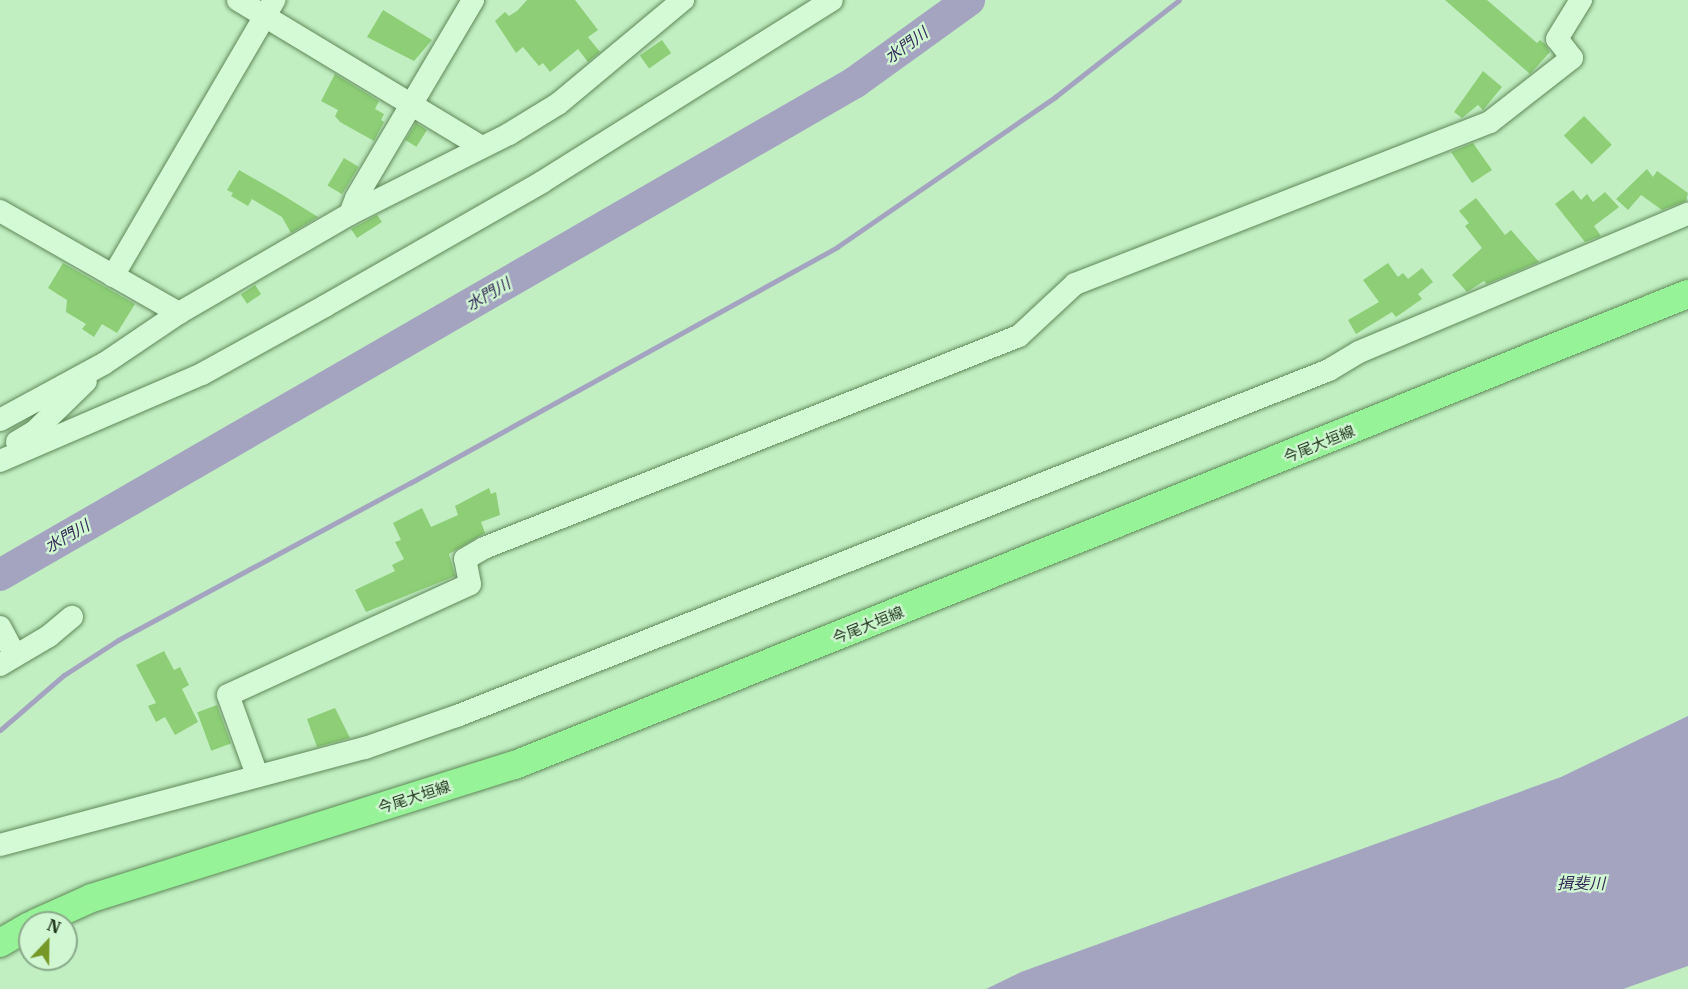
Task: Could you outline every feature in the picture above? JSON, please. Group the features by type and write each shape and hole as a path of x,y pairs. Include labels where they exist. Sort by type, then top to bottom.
{"main road":[{"name":"今尾大垣線","path":"63,911 92,898 515,765 1688,294"},
{"path":"0,943 18,933"}],"street":[{"path":"238,0 269,8 410,104 480,146"},
{"path":"350,214 410,104 473,0"},
{"path":"0,420 105,363 179,313 350,214 480,146 509,134 558,104 683,0"},
{"path":"0,461 202,374 314,312 552,176 832,0"},
{"path":"257,775 228,695 470,584 465,559 484,548 1019,336 1075,284 1490,122 1572,58 1557,39 1581,0"},
{"path":"113,276 269,8"},
{"path":"0,211 179,313"},
{"path":"0,845 365,748 457,716 1329,370 1359,352 1688,214"},
{"path":"0,453 35,431 105,363"},
{"path":"2,630 7,660 49,636 72,617"}],"water":[{"name":"揖斐川","path":"1688,716 1688,966 1623,989 986,989 1021,972 1561,777"}],"building":[{"path":"527,0 575,0 598,30 588,37 600,52 588,62 578,49 550,72 543,63 539,66 523,47 516,53 495,21 505,12 509,16 517,11"},
{"path":"1445,0 1487,0 1537,43 1540,40 1545,44 1550,52 1530,74"},
{"path":"383,10 432,40 414,61 367,37"},
{"path":"662,40 671,53 649,69 640,55"},
{"path":"1483,71 1502,87 1483,110 1478,105 1462,118 1454,112"},
{"path":"335,74 379,101 375,109 384,114 381,120 384,122 374,141 340,122 335,116 338,110 321,101"},
{"path":"1584,116 1612,145 1592,164 1564,135"},
{"path":"416,123 427,130 416,147 405,140"},
{"path":"1473,143 1492,170 1472,183 1451,152"},
{"path":"344,158 359,167 342,194 328,185"},
{"path":"1647,169 1653,177 1657,171 1688,193 1686,201 1662,210 1641,195 1628,210 1616,199"},
{"path":"239,170 318,217 291,233 282,217 252,199 248,206 231,196 233,193 227,190"},
{"path":"1573,190 1581,200 1587,194 1593,202 1605,192 1619,207 1594,226 1601,236 1585,242 1555,204"},
{"path":"1476,198 1505,235 1511,230 1539,262 1487,284 1484,281 1467,292 1452,275 1482,248 1465,226 1469,223 1459,211"},
{"path":"377,215 382,222 357,238 351,229"},
{"path":"63,263 135,304 117,333 102,324 94,337 82,329 86,324 66,312 67,300 48,288"},
{"path":"1388,263 1398,277 1403,273 1408,279 1422,268 1433,282 1418,294 1422,299 1396,317 1392,312 1356,334 1348,320 1379,302 1363,280"},
{"path":"255,285 261,294 247,304 241,295"},
{"path":"489,488 491,494 496,492 500,515 481,522 485,533 449,554 455,576 366,612 355,590 395,571 392,565 404,559 395,542 401,540 393,523 422,508 431,527 458,515 455,506"},
{"path":"164,651 174,670 180,667 189,685 182,689 198,722 175,735 165,717 156,722 148,706 156,703 136,665"},
{"path":"217,705 231,744 211,751 197,712"},
{"path":"335,708 350,738 317,747 307,719"}],"waterway":[{"name":"水門川","path":"0,575 854,83 969,0"},
{"path":"0,730 64,675 118,640 410,483 837,247 1055,97 1179,0"}]}
